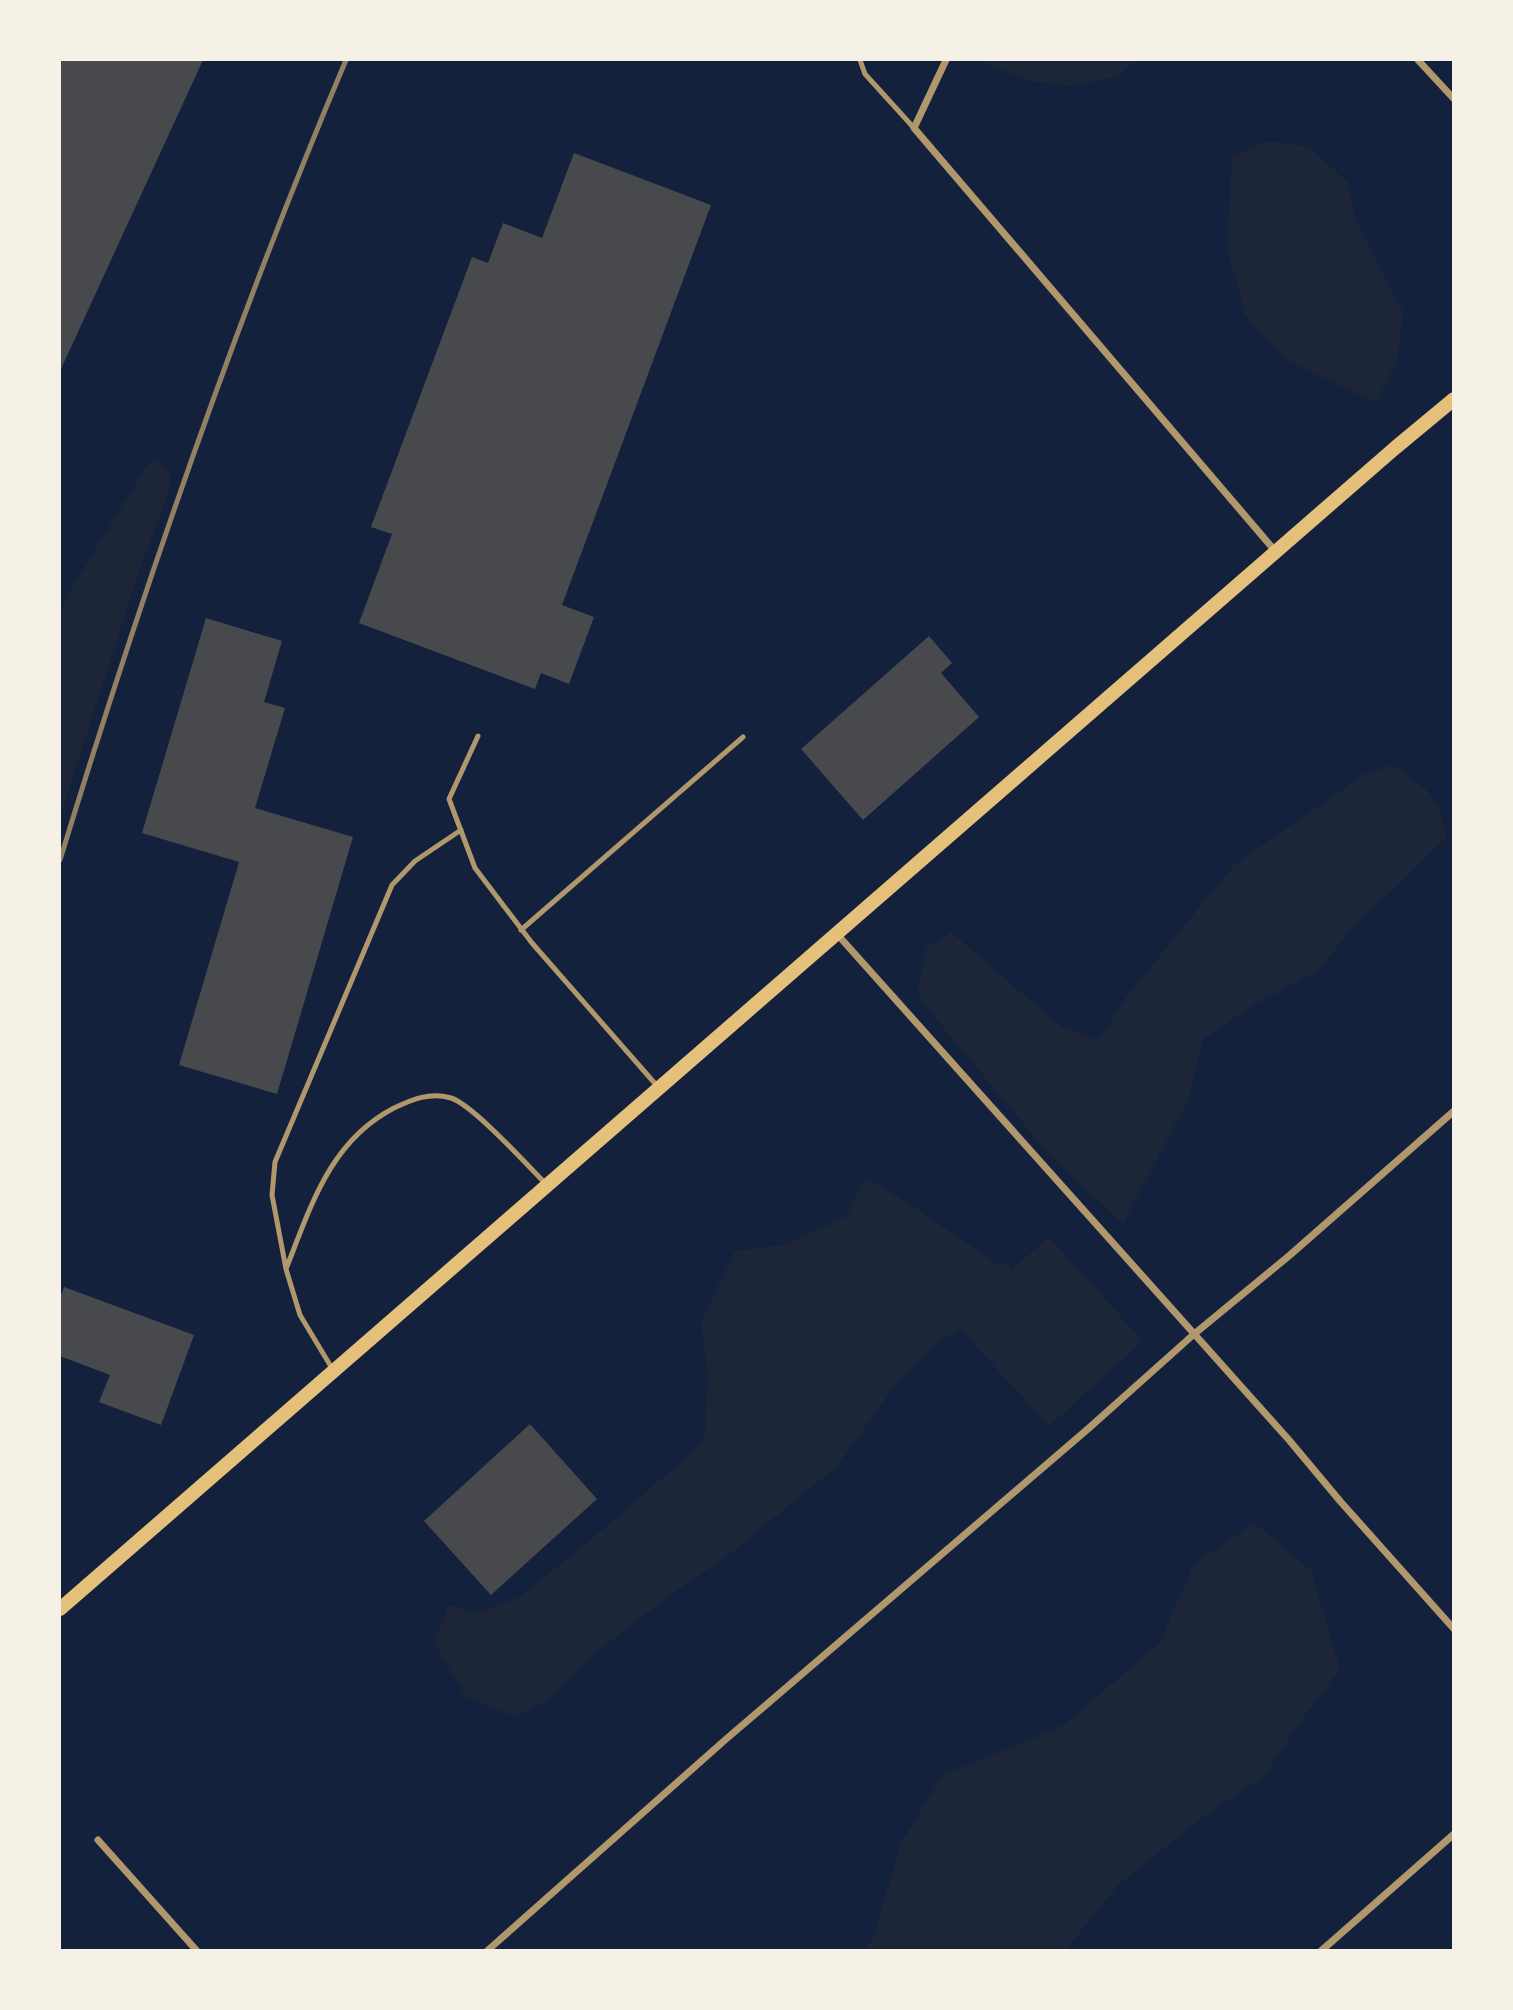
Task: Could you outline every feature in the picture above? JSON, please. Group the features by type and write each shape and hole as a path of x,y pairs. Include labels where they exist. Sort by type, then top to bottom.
{"main road":[{"path":"60,1609 546,1184 1454,399"}],"street":[{"path":"946,60 914,128 1276,552"},
{"path":"1418,60 1454,99"},
{"path":"837,934 1454,1629"},
{"path":"486,1951 725,1740 1454,1111"},
{"path":"1321,1951 1454,1834"},
{"path":"97,1840 197,1951"}],"lane":[{"path":"860,60 865,74 914,128"},
{"path":"478,736 449,799 475,868 521,930 658,1087"},
{"path":"521,930 743,737"},
{"path":"333,1370 300,1315 286,1269 272,1195 275,1162 392,885 415,861 461,830"},
{"path":"286,1269 314,1199 331,1167 355,1135 382,1114 427,1095 452,1098 471,1110 546,1184"}],"shaded area":[{"path":"988,60 1137,60 1116,77 1068,86 1025,80 992,66"},
{"path":"1268,141 1310,147 1348,183 1355,218 1403,312 1397,360 1376,403 1285,359 1245,315 1227,246 1232,156"},
{"path":"155,459 169,470 169,492 141,565 60,817 60,613 70,591 147,465"},
{"path":"1393,765 1426,789 1439,806 1446,838 1355,926 1316,972 1255,1004 1202,1040 1190,1096 1123,1224 1048,1153 930,1012 918,992 926,948 951,932 1061,1027 1099,1040 1127,996 1234,865 1365,774"},
{"path":"865,1177 997,1264 1010,1262 1011,1270 1049,1237 1143,1341 1049,1426 960,1329 936,1344 898,1381 837,1466 730,1554 673,1593 595,1653 550,1698 515,1717 466,1697 434,1643 449,1605 477,1613 516,1599 587,1543 704,1442 708,1379 701,1321 735,1251 784,1245 847,1216"},
{"path":"1254,1523 1311,1570 1340,1669 1264,1776 1210,1812 1120,1883 1066,1950 863,1950 872,1942 901,1843 943,1775 1062,1726 1159,1644 1194,1564"}],"building":[{"path":"60,60 203,60 60,371"},
{"path":"574,153 711,205 562,605 594,617 569,684 541,673 535,689 359,623 392,534 371,527 472,257 488,263 503,223 542,238"},
{"path":"206,618 282,641 264,702 285,708 255,808 353,837 277,1094 179,1065 239,862 142,833"},
{"path":"929,636 952,663 941,673 979,717 863,820 801,749"},
{"path":"64,1287 194,1335 161,1425 99,1402 110,1375 60,1356 60,1298"},
{"path":"530,1424 597,1499 491,1595 424,1521"}],"railway":[{"path":"60,860 124,657 193,456 267,257 346,60"}]}
